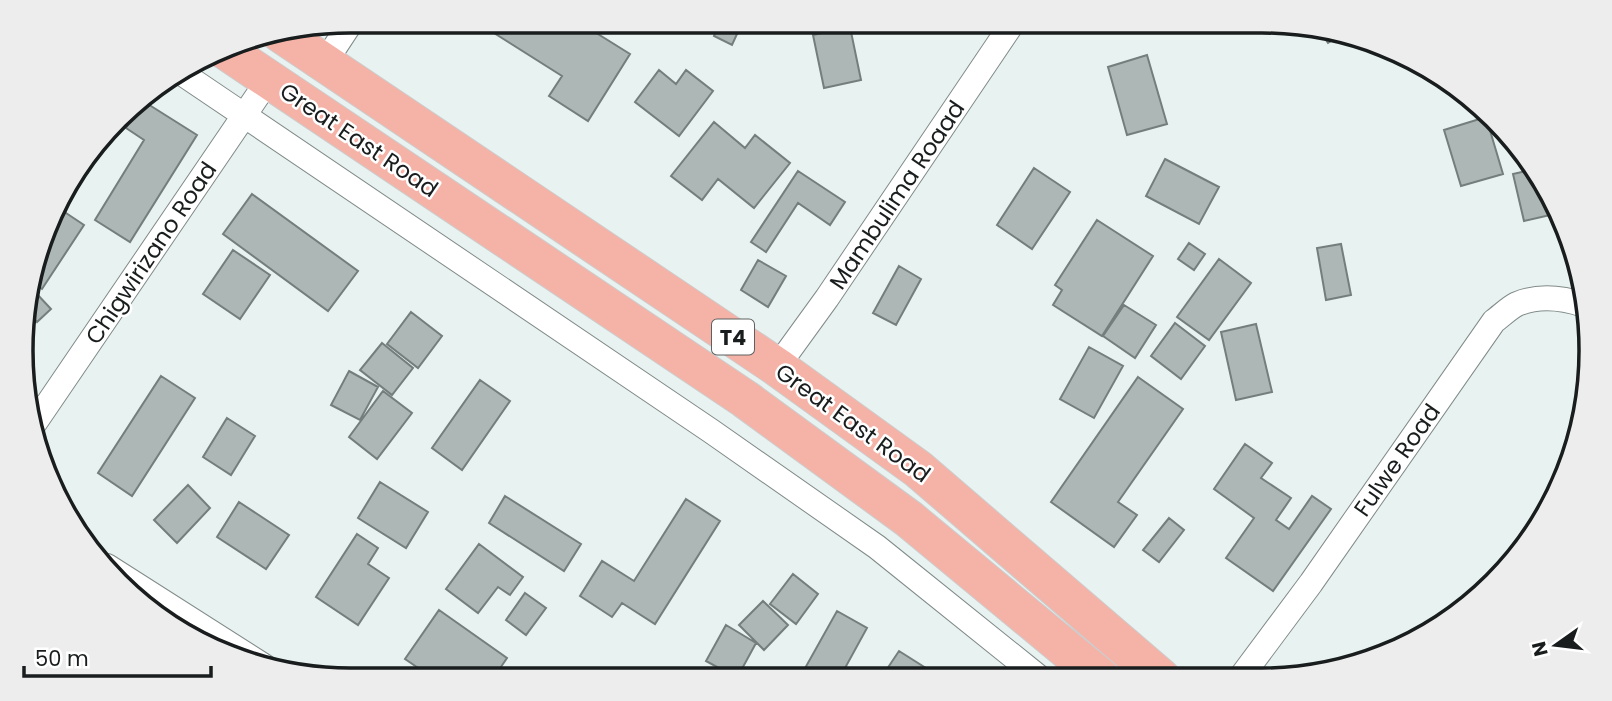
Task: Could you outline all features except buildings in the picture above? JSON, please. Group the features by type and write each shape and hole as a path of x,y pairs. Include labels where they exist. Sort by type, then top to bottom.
{"main road":[{"name":"Great East Road","path":"289,39 777,367 918,469 1149,668"},
{"name":"Great East Road","path":"233,55 745,399 909,519 1089,668"}],"street":[{"path":"325,62 344,33"},
{"name":"Mambulima Roaad","path":"777,367 827,298 1006,33"},
{"path":"189,78 711,431 877,547 1028,668"},
{"name":"Chigwirizano Road","path":"40,416 269,79"},
{"name":"Fulwe Road","path":"1248,668 1311,583 1494,321 1517,304 1547,297 1575,301"},
{"path":"136,585 230,644"}]}
